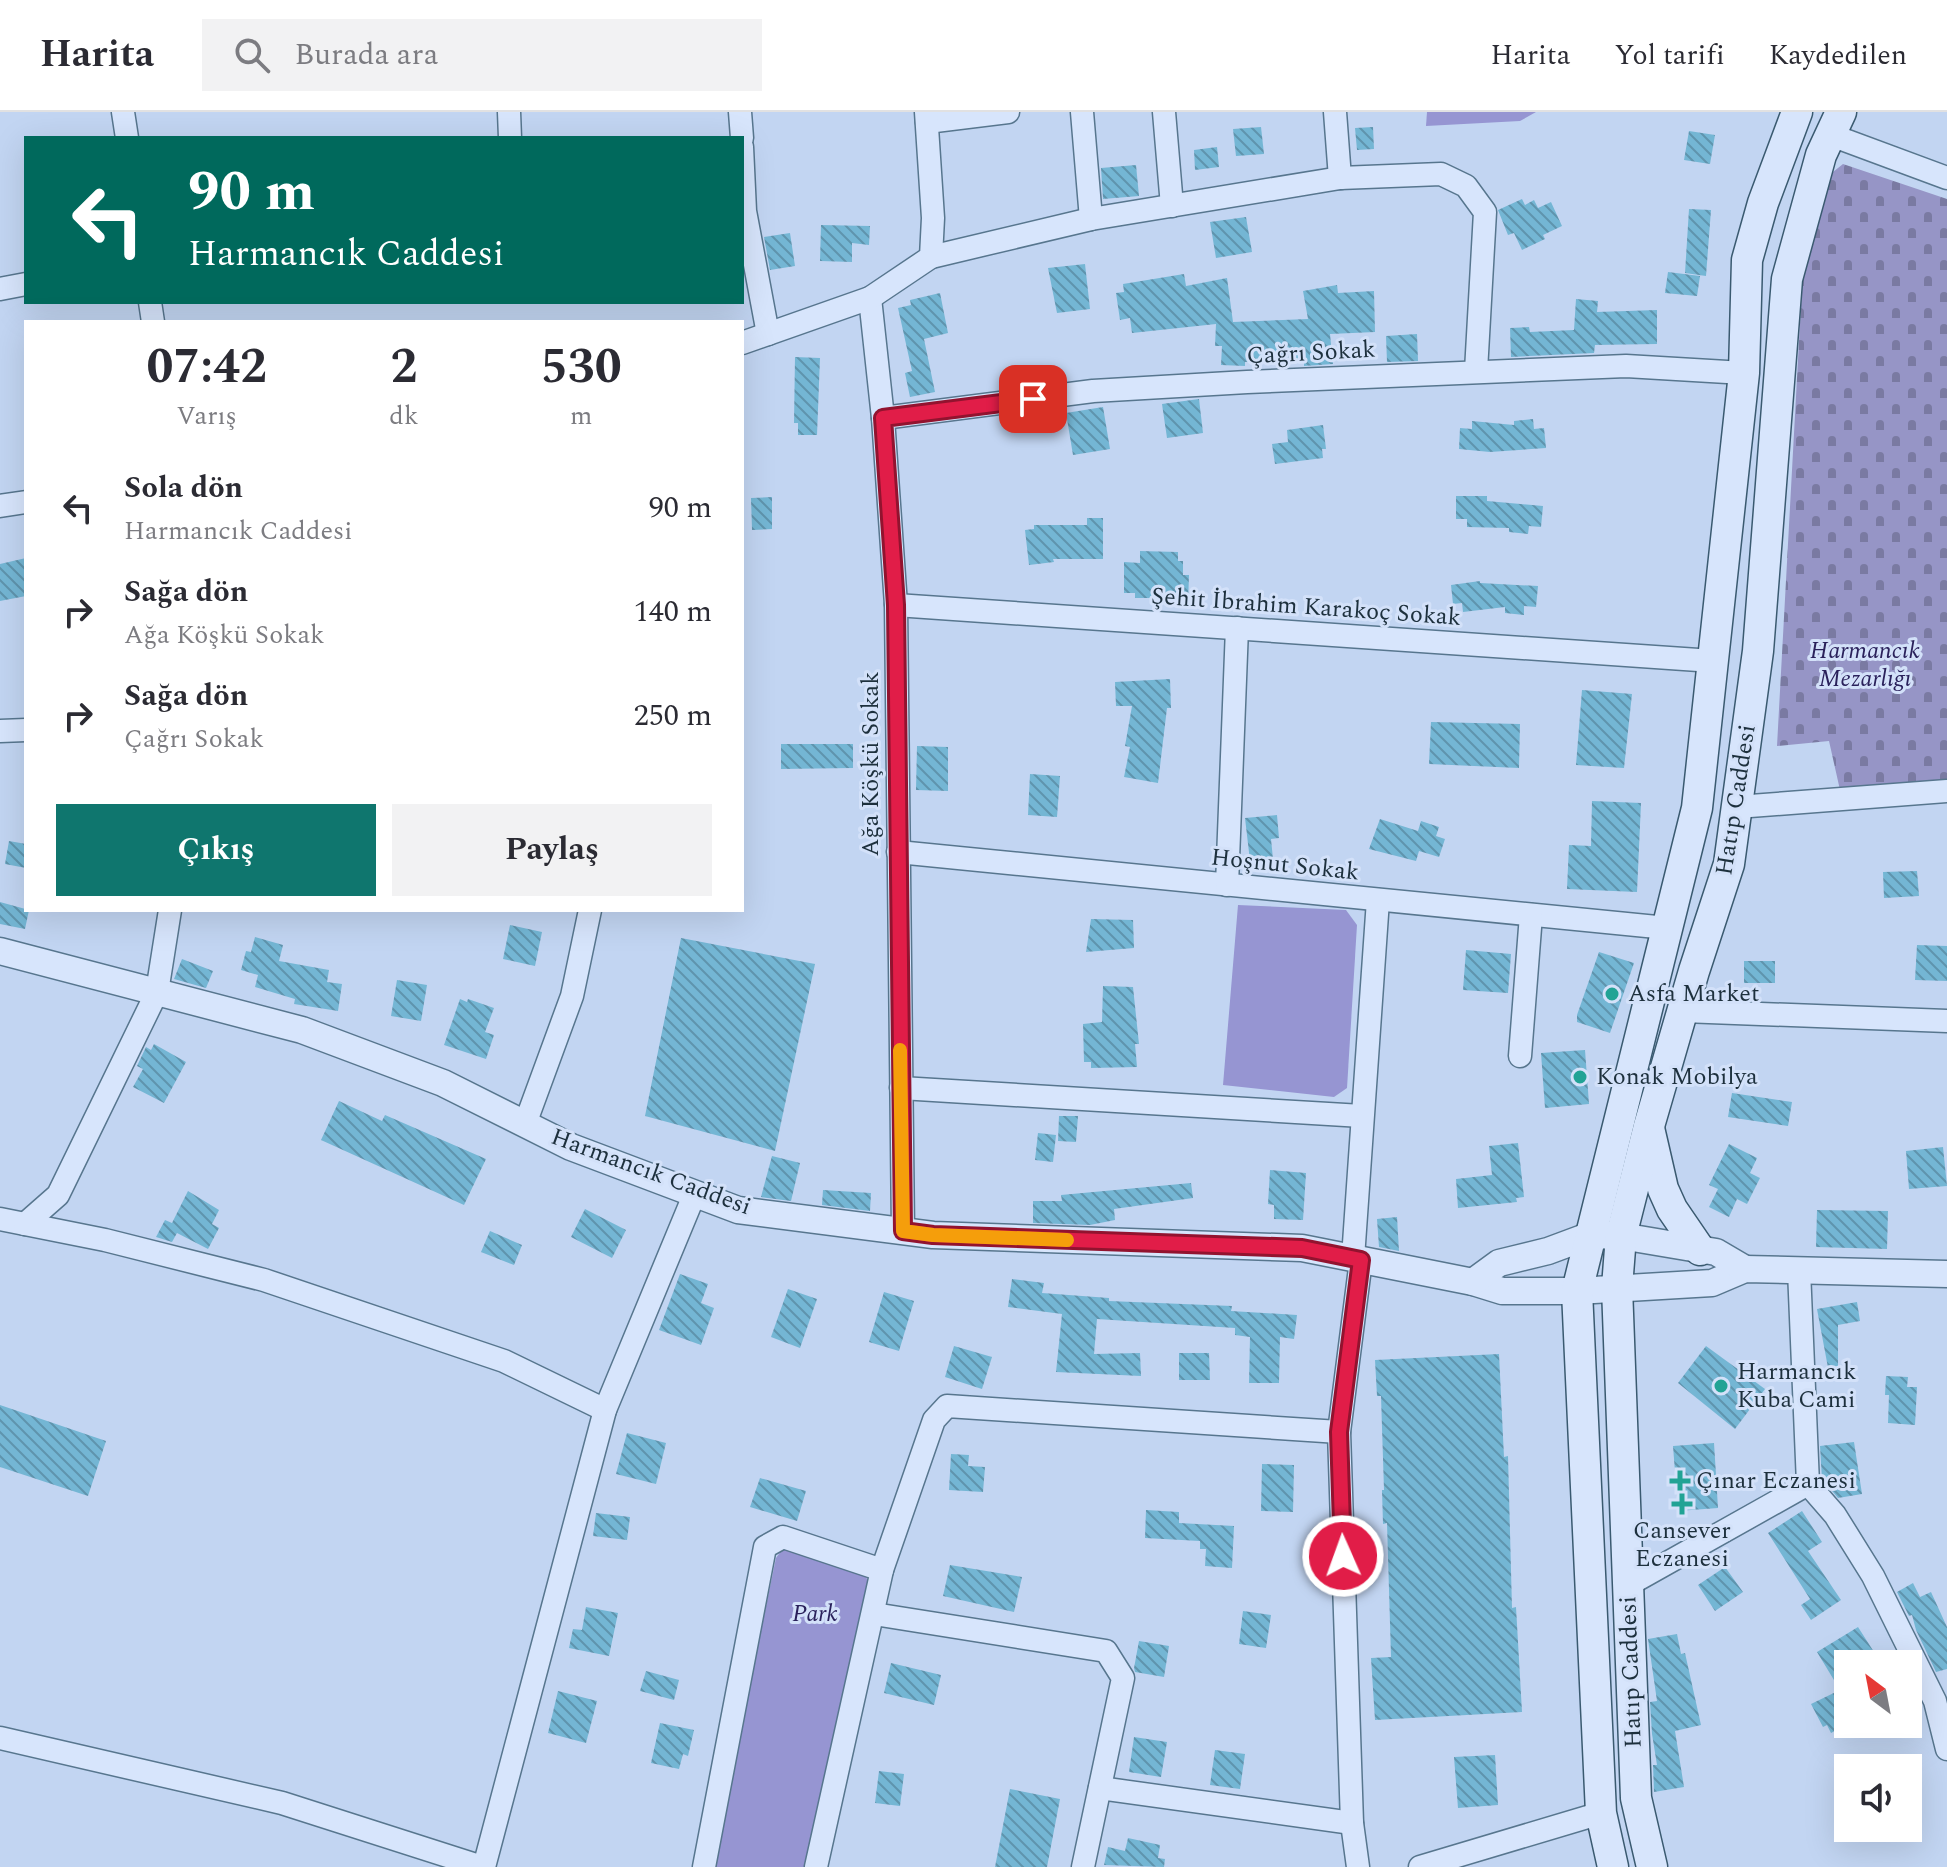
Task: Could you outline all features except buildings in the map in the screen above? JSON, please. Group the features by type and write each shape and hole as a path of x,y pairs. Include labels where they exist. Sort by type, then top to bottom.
{"main road":[{"name":"Hatıp Caddesi","path":"1613,1867 1601,1813 1577,1291 1697,808 1744,373 1747,260 1763,203 1797,112"},
{"name":"Hatıp Caddesi","path":"1652,1867 1636,1798 1617,1287 1621,1236 1649,1126 1729,864 1758,651 1787,279 1821,155 1836,124"},
{"path":"1649,1126 1663,1189 1672,1209 1700,1250"}],"street":[{"path":"123,112 127,136"},
{"path":"509,112 510,136"},
{"path":"740,112 742,136"},
{"path":"931,257 933,218 927,117 1008,112"},
{"path":"1082,112 1091,219"},
{"path":"1164,112 1172,206"},
{"path":"1335,112 1340,178"},
{"path":"1836,124 1947,178"},
{"path":"744,342 870,298 931,257 1091,219 1340,178 1441,174 1466,186 1485,212 1476,371"},
{"path":"744,190 745,211 768,334"},
{"path":"0,289 24,284"},
{"name":"Ağa Köşkü Sokak","path":"870,298 883,418 896,605 903,1231"},
{"name":"Çağrı Sokak","path":"883,418 1093,391 1626,366 1744,373"},
{"path":"0,506 24,502"},
{"name":"Şehit İbrahim Karakoç Sokak","path":"896,605 1713,661"},
{"path":"1227,885 1237,628"},
{"path":"0,731 24,730"},
{"path":"1737,807 1947,791"},
{"name":"Hoşnut Sokak","path":"898,852 1667,928"},
{"path":"1358,1867 1352,1823 1339,1432 1357,1259 1362,1116 1378,900"},
{"path":"25,1224 58,1195 157,992 170,912"},
{"path":"525,1124 572,996 590,912"},
{"path":"1520,1056 1531,915"},
{"name":"Harmancık Caddesi","path":"0,951 302,1030 443,1083 571,1147 738,1210 933,1235 1302,1248 1473,1282 1502,1291 1577,1291 1712,1283 1745,1269"},
{"path":"1683,1011 1947,1021"},
{"path":"901,1088 1362,1116"},
{"path":"0,1738 282,1803 483,1867 605,1410 695,1193"},
{"path":"0,1219 105,1240 264,1280 504,1361 605,1410"},
{"path":"1473,1282 1499,1263 1548,1251 1591,1235 1621,1236 1716,1252 1745,1269 1947,1274"},
{"path":"1799,1270 1808,1484 1835,1515 1873,1576 1935,1701 1947,1749"},
{"path":"816,1867 882,1570 934,1420 947,1406 1339,1432"},
{"path":"1628,1585 1808,1484"},
{"path":"704,1867 765,1547 783,1537 882,1570"},
{"path":"874,1614 1106,1651 1123,1678 1083,1867"},
{"path":"1100,1788 1352,1823"},
{"path":"1427,1866 1601,1813"}],"green space":[{"path":"1427,112 1536,112 1520,121 1426,126"},
{"name":"Harmancık Mezarlığı","path":"1843,164 1947,199 1947,781 1840,790 1829,741 1777,746 1803,268 1823,180"},
{"path":"1238,905 1346,910 1357,925 1347,1088 1334,1097 1223,1085"},
{"name":"Park","path":"784,1547 865,1572 870,1590 807,1867 712,1867 776,1558"}],"slow traffic":[{"path":"900,1050 903,1231 1067,1240"}],"place":[{"name":"Asfa Market","path":"1612,994"},
{"name":"Konak Mobilya","path":"1580,1077"},
{"name":"Harmancık Kuba Cami","path":"1721,1386"},
{"name":"Çınar Eczanesi","path":"1680,1481"},
{"name":"Cansever Eczanesi","path":"1682,1504"}],"route":[{"path":"1033,399 883,418 896,605 903,1231 933,1235 1302,1248 1361,1260 1339,1432 1343,1556"}]}
